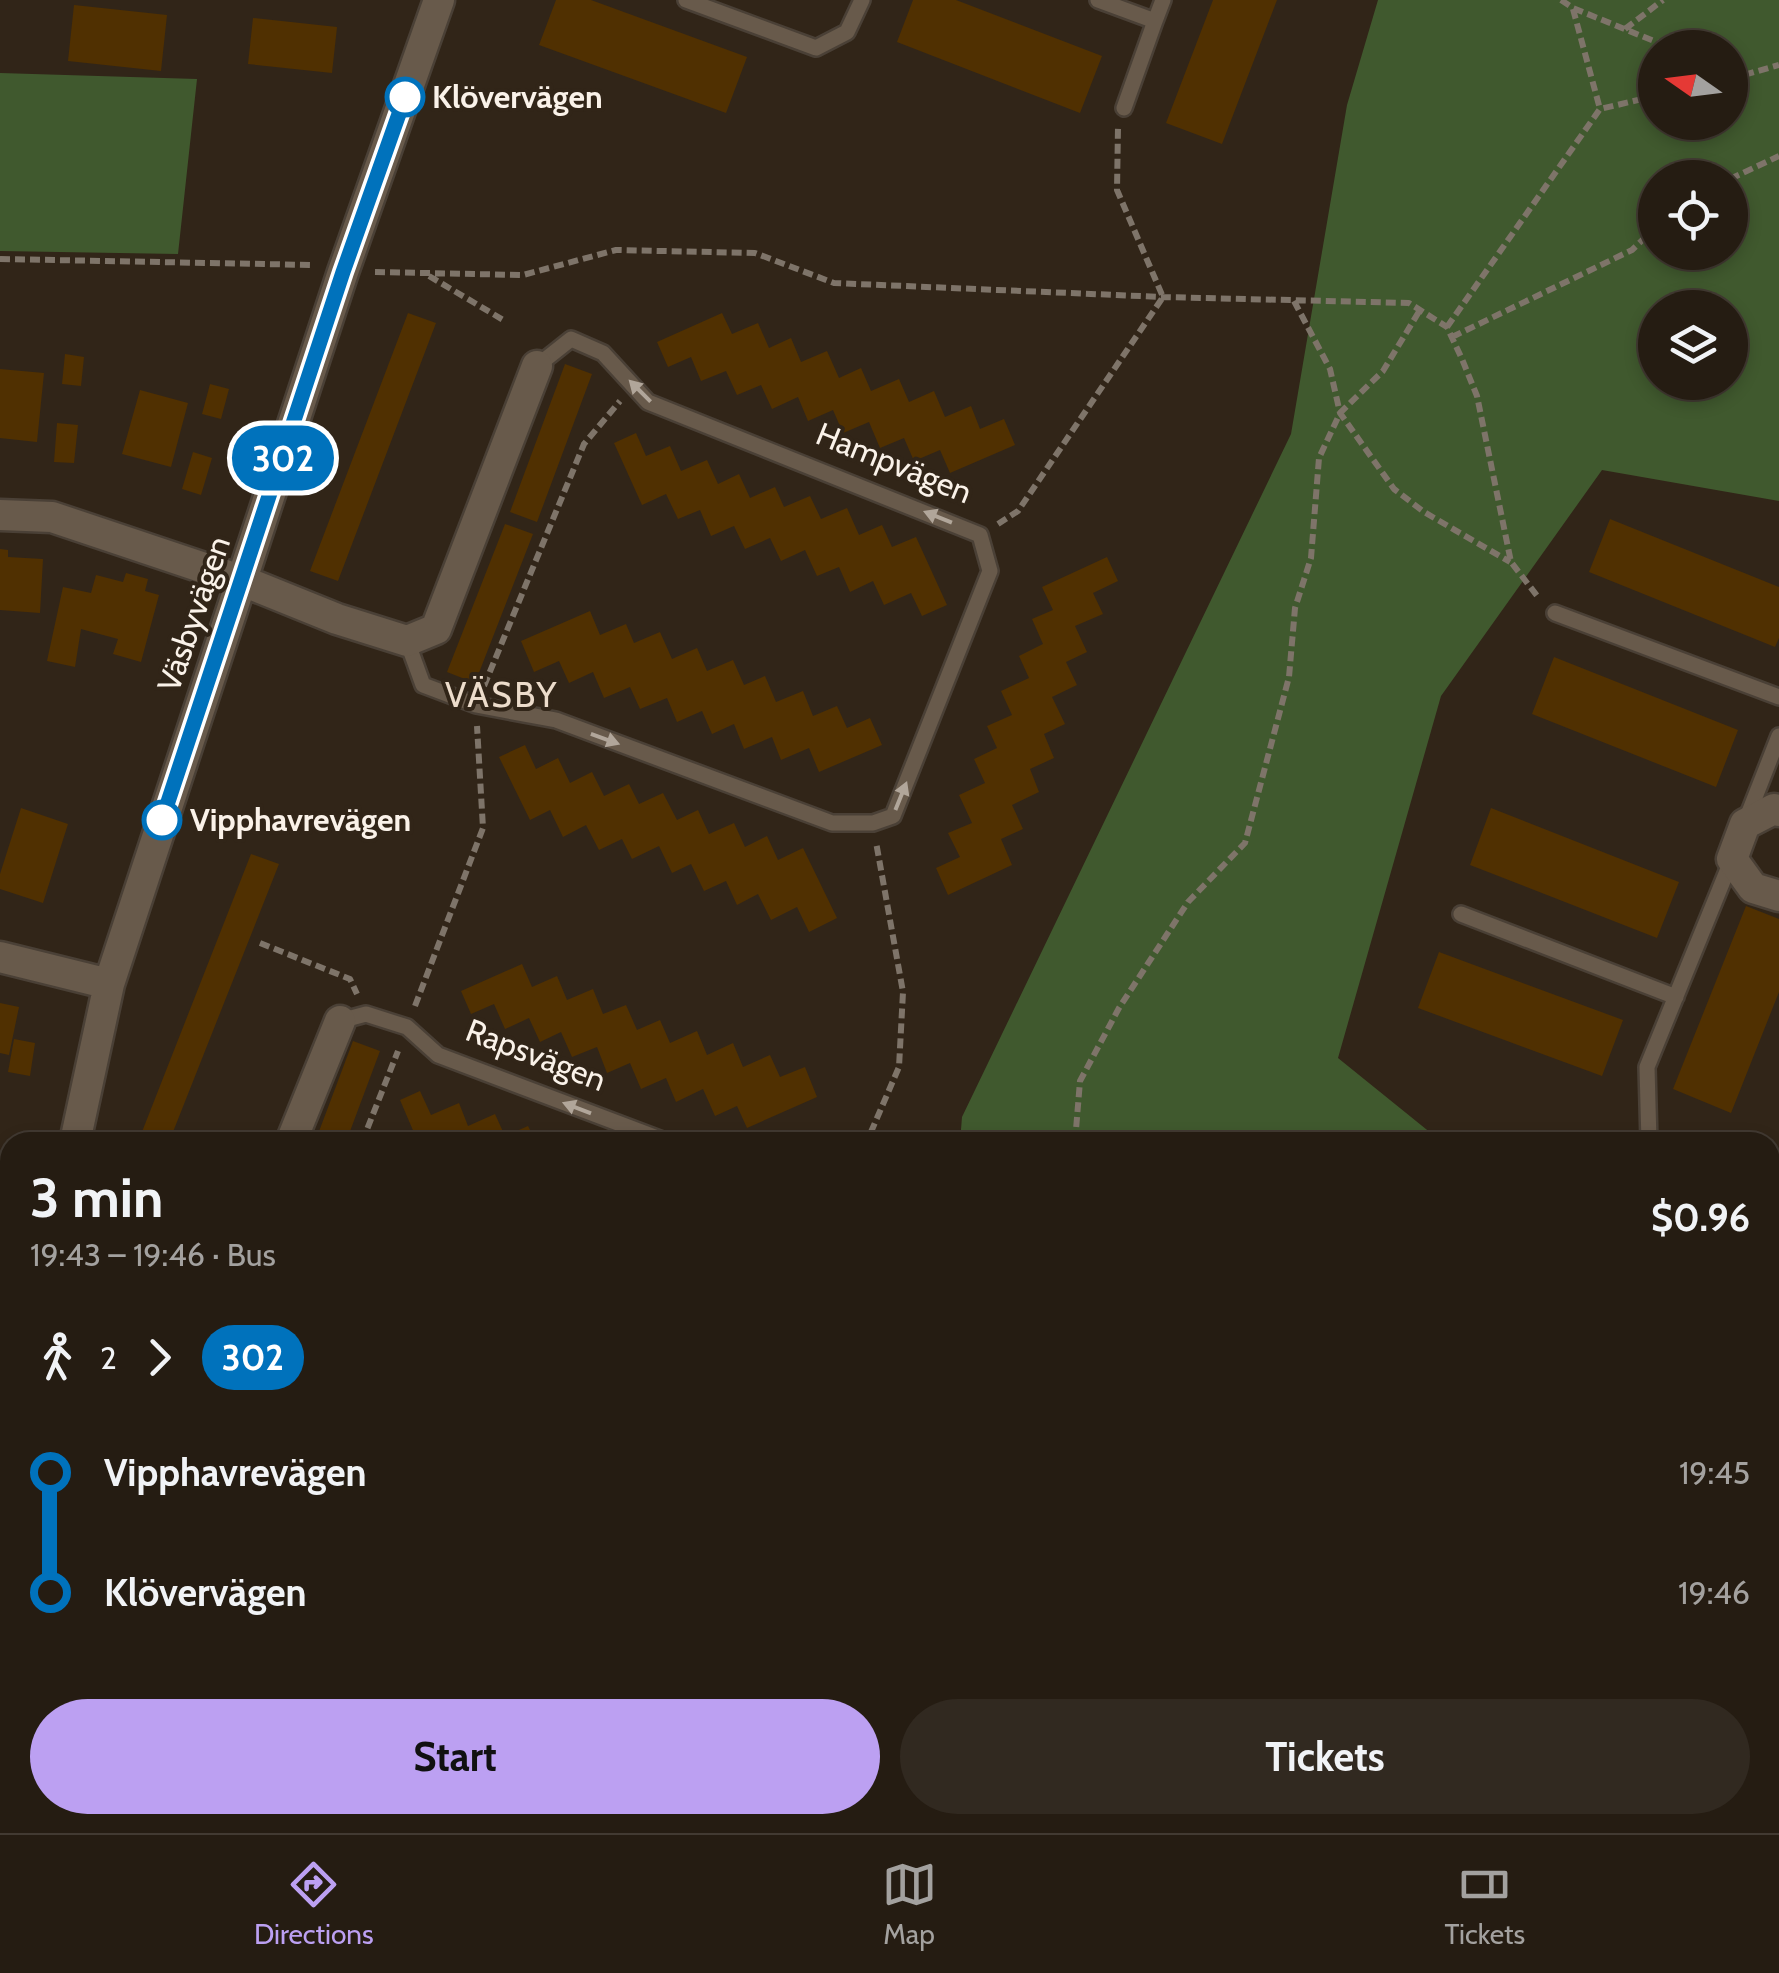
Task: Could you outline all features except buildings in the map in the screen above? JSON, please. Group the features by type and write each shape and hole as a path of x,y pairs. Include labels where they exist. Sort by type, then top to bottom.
{"street":[{"name":"Väsbyvägen","path":"77,1132 109,984 343,272 440,0"},
{"name":"Hampvägen","path":"407,641 436,629 537,366"},
{"path":"0,515 52,516 244,580 337,619 407,641"},
{"path":"1779,811 1774,809 1745,824 1732,860 1753,888 1779,896"},
{"path":"0,958 109,984"},
{"path":"296,1132 353,1018"}],"lane":[{"path":"686,0 816,48 847,32 862,0"},
{"path":"1098,0 1155,21"},
{"path":"1124,108 1163,0"},
{"name":"Hampvägen","path":"537,366 570,339 603,353 648,402 980,536 990,571 893,816 872,823"},
{"path":"1554,613 1779,697"},
{"path":"407,641 423,686 476,705 556,720 832,824 872,823"},
{"path":"1745,824 1779,736"},
{"path":"1649,1132 1647,1066 1732,860"},
{"path":"1461,914 1676,996"},
{"name":"Rapsvägen","path":"353,1018 407,1026 438,1055 642,1132"}],"path":[{"path":"1562,0 1638,35"},
{"path":"1624,30 1662,0"},
{"path":"1573,8 1600,109"},
{"path":"1748,74 1779,65"},
{"path":"1447,326 1600,109 1638,100"},
{"path":"1124,108 1116,132 1116,190 1164,297"},
{"path":"1748,171 1779,156"},
{"path":"1452,337 1638,244"},
{"path":"0,259 326,265 343,272 523,276 616,250 755,253 834,282 1409,303 1447,326 1477,396 1511,562"},
{"path":"424,274 505,321"},
{"path":"980,536 1018,512 1164,297"},
{"path":"1294,300 1330,370 1340,413 1394,489 1424,512 1511,562 1554,613"},
{"path":"1076,1132 1080,1081 1118,1008 1188,902 1245,843 1289,676 1295,608 1311,558 1319,458 1340,413 1382,371 1420,310"},
{"path":"366,1132 483,828 476,705 584,444 634,385"},
{"path":"872,823 903,992 899,1067 872,1132"},
{"path":"260,943 350,979 353,1018"}],"green space":[{"path":"1378,0 1779,0 1779,501 1602,470 1441,696 1338,1058 1430,1132 961,1132 962,1117 1291,434 1347,105"},
{"path":"0,73 197,79 178,254 0,251"}],"bus line":[{"name":"302","path":"162,820 343,272 405,97"}],"place":[{"name":"Klövervägen","path":"405,97"},
{"name":"Vipphavrevägen","path":"162,820"}],"district":[{"name":"VÄSBY","path":"502,695"}]}
